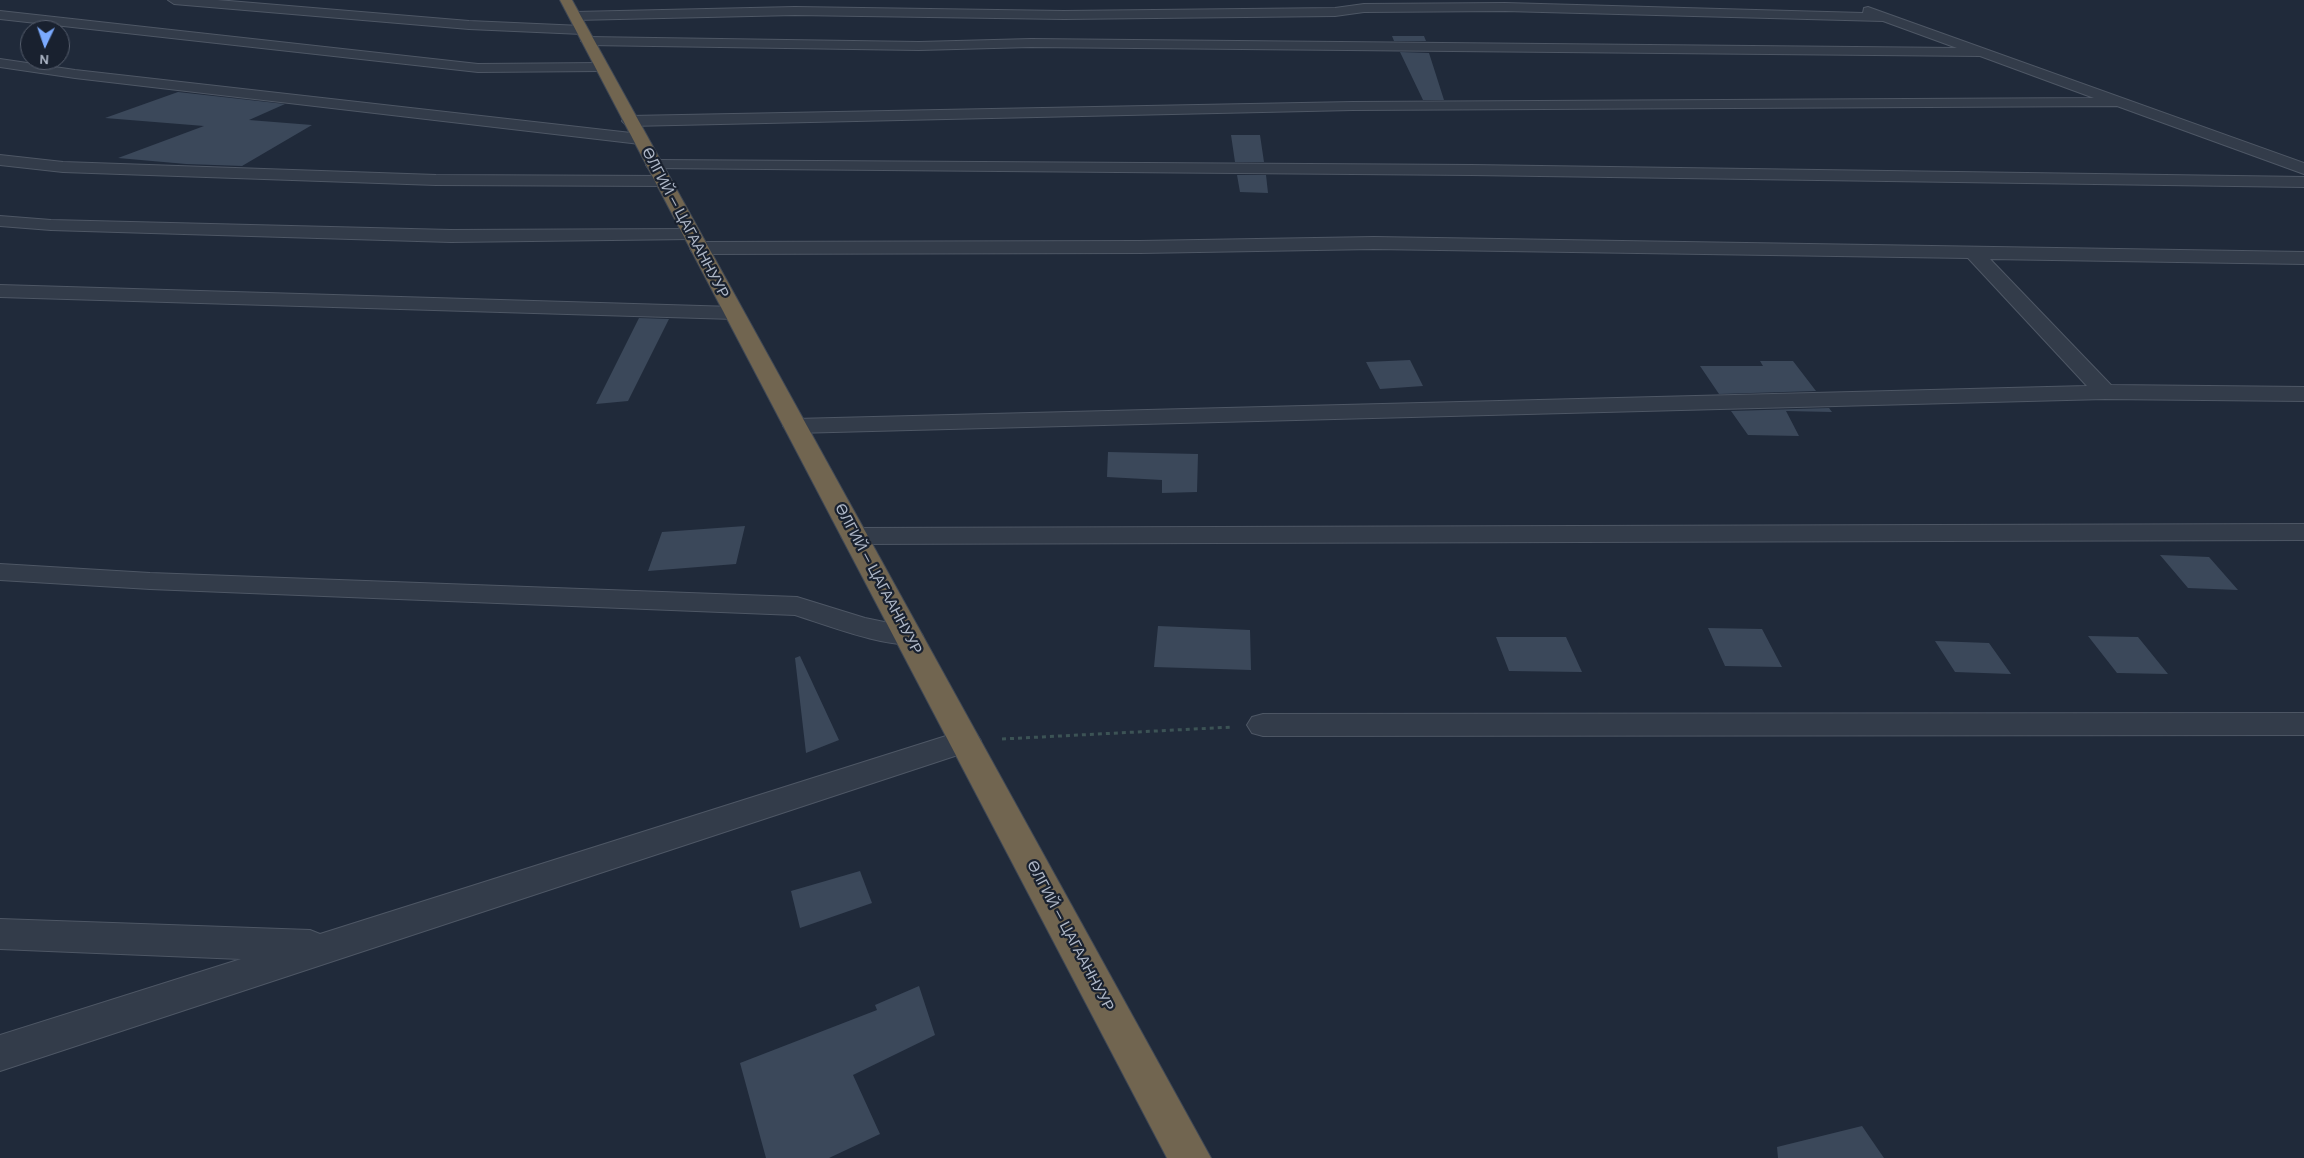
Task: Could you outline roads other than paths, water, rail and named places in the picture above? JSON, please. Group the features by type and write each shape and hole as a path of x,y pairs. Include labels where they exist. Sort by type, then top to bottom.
{"highway":[{"name":"ӨЛГИЙ — ЦАГААННУУР","path":"578,22 1190,1158"}],"street":[{"path":"174,0 469,25 578,22 785,11 1064,14 1335,12 1364,8 1505,7 1885,17"},
{"path":"1838,0 2304,169"},
{"path":"0,15 478,68 602,67"},
{"path":"578,22 919,46 1031,43 1981,52"},
{"path":"0,63 75,74 635,130 1363,106 2118,102"},
{"path":"0,160 63,167 436,180 659,173 1461,170 2304,182"},
{"path":"0,221 451,236 695,241 1140,246 1374,243 2304,258"},
{"path":"1973,252 2105,392"},
{"path":"0,291 734,313"},
{"path":"795,426 2105,392 2304,394"},
{"path":"854,536 2304,532"},
{"path":"0,572 150,581 797,606 861,626 908,636"},
{"path":"1263,725 2304,724"},
{"path":"0,1053 965,741"},
{"path":"0,934 330,947"}]}
